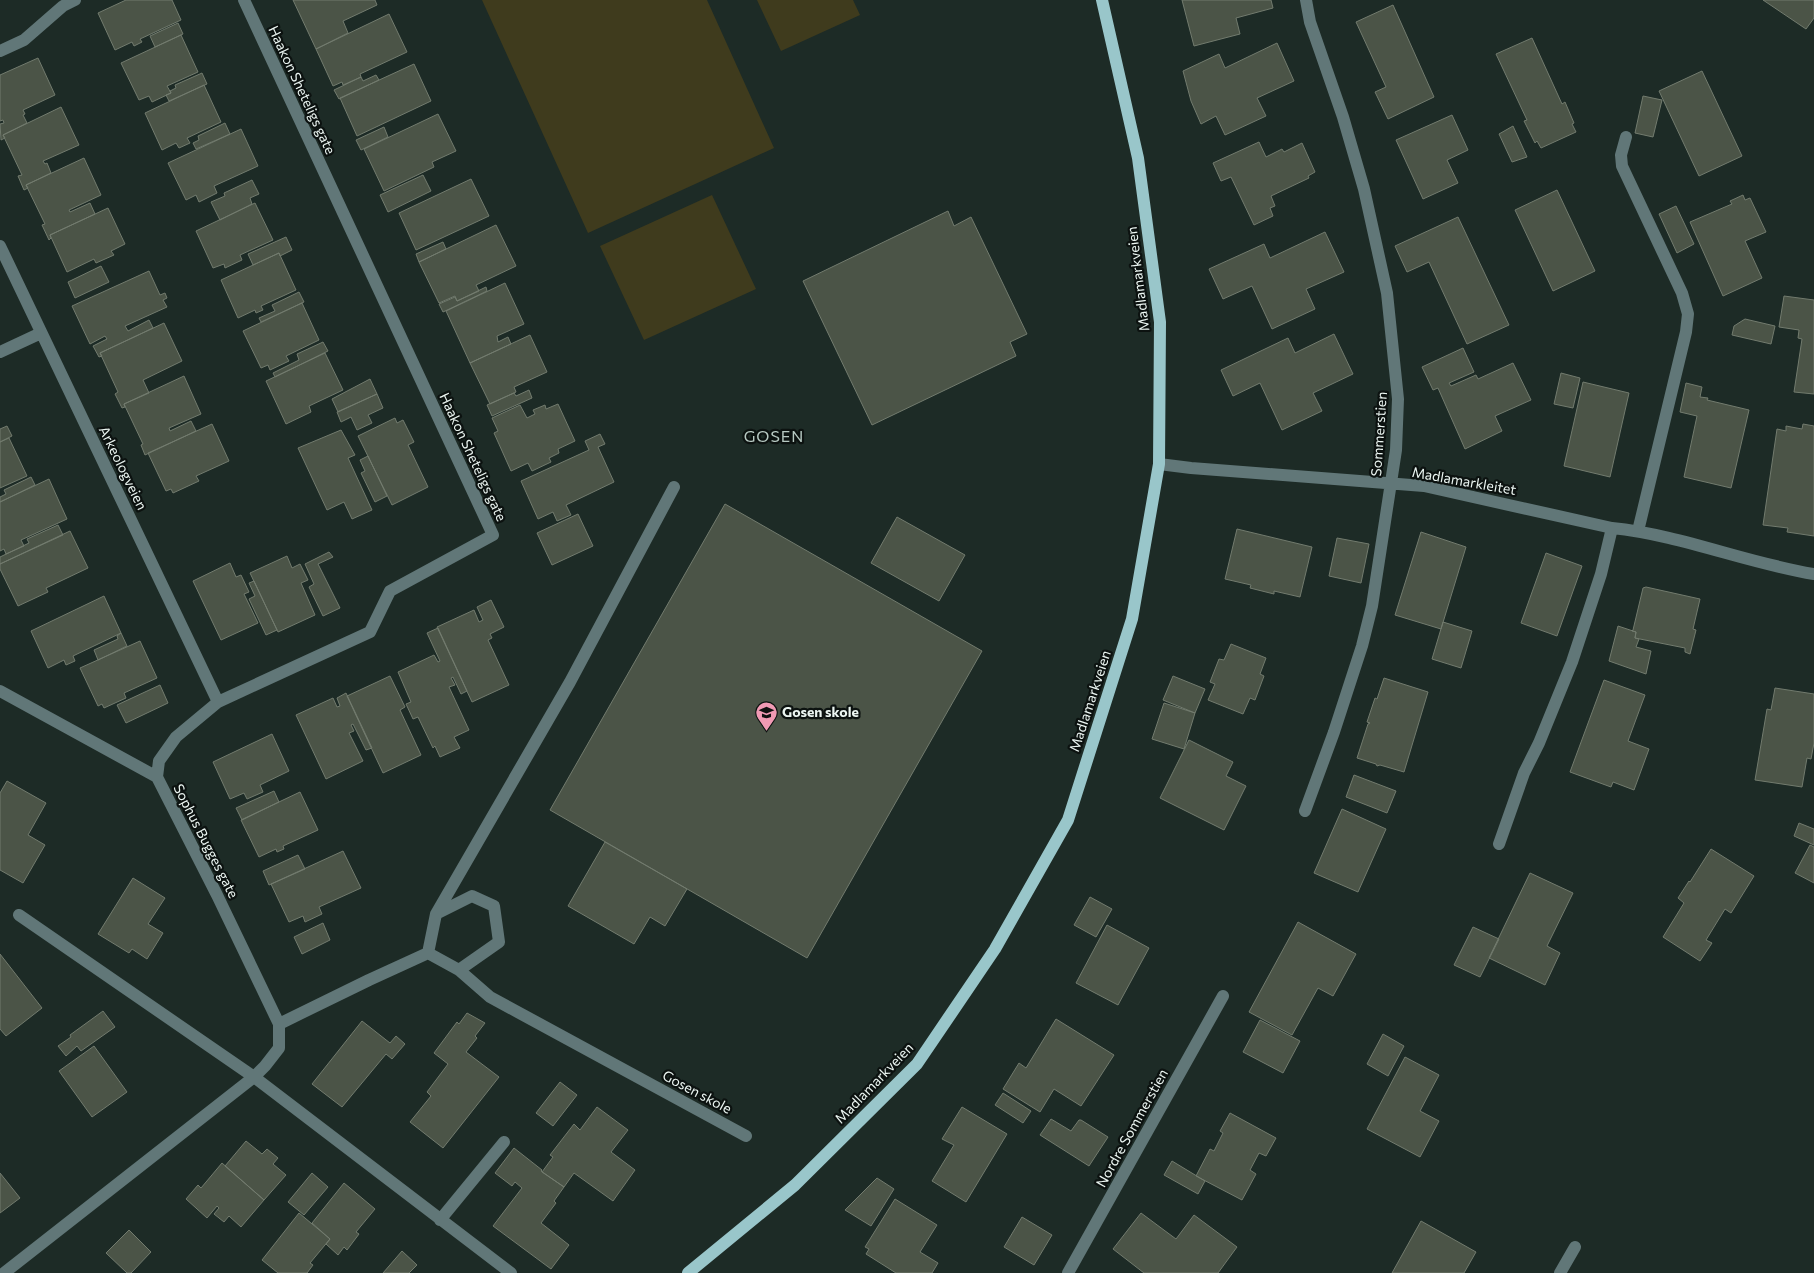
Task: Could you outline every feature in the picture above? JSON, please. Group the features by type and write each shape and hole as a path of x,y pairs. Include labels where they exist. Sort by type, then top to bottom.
{"main road":[{"name":"Madlamarkveien","path":"688,1273 795,1185 917,1064 995,949 1068,820 1132,619 1158,464 1160,322 1138,158 1102,1"}],"street":[{"path":"0,51 24,40 63,6 75,0"},
{"name":"Haakon Sheteligs gate","path":"157,777 159,761 176,737 218,702 370,632 390,591 494,535 244,0"},
{"name":"Sommerstien","path":"1305,811 1334,732 1362,646 1372,606 1396,450 1398,399 1387,293 1358,171 1343,117 1310,22 1306,0"},
{"path":"1626,137 1621,155 1622,166 1682,294 1688,314 1686,332 1638,530"},
{"name":"Arkeologveien","path":"0,246 218,702"},
{"path":"0,352 42,333"},
{"name":"Madlamarkleitet","path":"1158,464 1390,485 1424,486 1612,528 1638,530 1767,565 1814,574"},
{"path":"279,1024 428,953 436,914 570,682 674,487"},
{"path":"1499,844 1524,773 1539,743 1572,662 1601,574 1612,528"},
{"name":"Sophus Bugges gate","path":"0,691 157,777 217,895 279,1024 279,1048 254,1077 4,1273"},
{"path":"436,914 472,896 494,906 499,942 458,970"},
{"path":"19,915 254,1077 511,1273"},
{"name":"Gosen skole","path":"428,953 458,970 490,997 746,1136"},
{"name":"Nordre Sommerstien","path":"1068,1273 1223,996"},
{"path":"440,1220 504,1142"},
{"path":"1560,1273 1575,1247"}],"shaded area":[{"path":"482,0 707,0 774,148 588,233"},
{"path":"757,0 853,0 860,15 781,51"},
{"path":"712,195 756,289 644,340 600,246"}],"building":[{"path":"126,0 172,0 181,20 140,39 142,42 134,46 132,42 115,50 98,13"},
{"path":"293,0 375,0 377,5 343,21 348,33 316,49"},
{"path":"1182,0 1271,0 1273,8 1236,18 1240,34 1194,46"},
{"path":"1763,0 1814,0 1814,18 1806,29"},
{"path":"1393,5 1434,97 1388,119 1375,92 1386,87 1356,22"},
{"path":"389,14 407,52 360,74 361,77 343,85 342,82 333,86 316,49"},
{"path":"178,23 183,34 155,47 150,36"},
{"path":"181,35 198,72 167,86 171,93 152,102 149,96 139,100 121,63"},
{"path":"1532,38 1562,104 1565,102 1576,132 1541,148 1537,141 1535,143 1524,121 1527,120 1496,54"},
{"path":"1277,43 1294,81 1257,98 1266,116 1225,135 1216,116 1201,124 1191,101 1183,71 1219,54 1225,68"},
{"path":"38,58 55,95 23,110 27,123 3,135 5,138 1,140 0,124 4,123 3,120 0,121 0,75"},
{"path":"414,64 431,101 357,136 340,98"},
{"path":"1702,71 1742,156 1699,176 1659,91"},
{"path":"202,73 207,84 169,101 166,95 176,88 175,85"},
{"path":"376,75 379,80 339,99 334,90 361,77 363,81"},
{"path":"204,85 221,122 187,138 190,143 179,148 176,143 162,150 145,113"},
{"path":"1643,96 1662,100 1653,137 1635,133"},
{"path":"61,107 79,145 43,161 45,164 47,163 51,173 26,185 28,188 24,190 18,176 22,175 3,135"},
{"path":"438,114 456,151 432,162 434,167 384,191 364,149"},
{"path":"1452,115 1468,150 1447,160 1458,183 1423,199 1396,140"},
{"path":"225,123 230,134 196,149 193,143 199,140 198,136"},
{"path":"1513,126 1527,157 1512,162 1499,134"},
{"path":"384,127 388,137 361,150 356,140"},
{"path":"241,129 258,166 214,186 217,193 199,202 196,195 186,200 168,163"},
{"path":"1259,142 1266,157 1282,149 1284,152 1302,143 1315,172 1308,176 1309,178 1271,196 1275,206 1270,208 1273,216 1254,225 1231,177 1221,181 1213,163"},
{"path":"84,158 101,195 69,210 70,212 90,203 95,214 50,235 51,238 49,240 42,225 45,224 26,185"},
{"path":"423,175 431,191 388,212 380,195"},
{"path":"471,179 489,216 416,250 399,213"},
{"path":"252,180 259,194 250,198 252,204 220,220 211,202 225,196 224,193"},
{"path":"1557,190 1595,271 1553,291 1515,210"},
{"path":"1743,195 1745,200 1750,198 1766,232 1745,241 1762,278 1723,296 1690,222 1732,204 1730,201"},
{"path":"255,203 273,240 240,255 242,260 225,268 224,264 213,268 196,231"},
{"path":"1676,206 1694,244 1677,253 1659,214"},
{"path":"108,208 125,244 111,251 114,255 96,263 94,259 67,272 50,235"},
{"path":"948,211 954,226 971,217 1027,334 1010,342 1016,356 872,425 803,281"},
{"path":"1458,217 1509,325 1467,344 1429,262 1407,272 1395,246"},
{"path":"496,225 516,266 476,285 479,291 457,301 455,296 439,303 419,262"},
{"path":"1325,232 1344,272 1306,289 1315,309 1272,329 1252,286 1223,299 1209,269 1264,244 1270,258"},
{"path":"286,237 292,250 280,256 279,253 253,265 248,254"},
{"path":"443,242 446,249 419,262 416,254"},
{"path":"279,253 296,290 261,306 263,310 256,313 255,310 238,318 221,280"},
{"path":"101,266 109,282 75,298 68,282"},
{"path":"149,271 160,295 165,293 167,298 163,300 167,307 125,326 128,331 149,320 153,328 100,353 102,356 99,357 93,346 107,339 105,336 90,344 72,306"},
{"path":"505,283 524,324 497,336 498,342 508,337 511,344 470,363 446,311"},
{"path":"486,287 487,291 443,312 439,304 455,297 457,301"},
{"path":"299,292 304,302 261,322 259,318 275,311 272,305"},
{"path":"1784,296 1814,300 1814,394 1794,392 1802,339 1798,338 1799,330 1779,327"},
{"path":"302,303 319,340 286,356 289,361 270,370 268,365 261,368 243,331"},
{"path":"1745,319 1775,326 1771,344 1732,335 1734,326"},
{"path":"164,323 182,361 143,380 149,393 124,404 125,407 122,408 115,394 118,392 100,353"},
{"path":"1334,334 1353,374 1313,393 1322,411 1282,430 1260,383 1233,396 1221,370 1288,338 1295,353"},
{"path":"530,335 547,372 514,387 516,392 490,404 470,363"},
{"path":"323,342 328,351 275,377 273,373 299,360 297,354"},
{"path":"1463,348 1474,372 1449,383 1451,386 1476,375 1478,379 1513,363 1531,400 1495,416 1502,431 1465,449 1438,388 1433,390 1422,367"},
{"path":"325,353 343,390 309,406 311,412 286,424 266,381"},
{"path":"1561,373 1580,378 1573,408 1554,404"},
{"path":"184,376 201,414 169,428 170,431 191,421 196,431 145,455 141,445 143,444 124,404"},
{"path":"370,379 377,394 338,412 332,399"},
{"path":"1583,382 1629,393 1610,477 1564,466"},
{"path":"1686,383 1702,387 1700,397 1708,398 1707,400 1749,410 1731,488 1684,477 1697,416 1680,412"},
{"path":"529,390 532,398 492,416 487,405 514,393 516,396"},
{"path":"377,394 383,408 368,415 372,423 357,430 351,417 341,422 337,412"},
{"path":"558,404 575,441 558,449 559,453 549,458 551,462 532,471 528,463 511,471 494,433 498,431 492,418 520,405 527,418 535,414 533,410 545,405 546,409"},
{"path":"395,418 397,423 403,420 414,442 408,445 428,487 392,505 358,436"},
{"path":"212,424 229,461 196,476 199,481 173,493 171,489 166,491 148,453"},
{"path":"1803,424 1814,426 1814,536 1787,532 1788,528 1763,525 1777,429 1786,431 1786,426 1802,429"},
{"path":"7,426 12,436 0,442 0,429"},
{"path":"341,430 355,455 348,458 372,510 352,519 344,502 327,510 298,448"},
{"path":"600,434 605,444 598,447 614,482 566,505 571,515 557,521 553,512 538,519 521,481 589,450 585,441"},
{"path":"9,438 27,476 0,488 0,442"},
{"path":"368,456 387,496 375,502 361,473 365,471 360,460"},
{"path":"31,477 35,485 0,502 0,497 6,494 4,490"},
{"path":"49,479 67,519 21,540 24,546 6,554 4,549 0,551 0,502"},
{"name":"Gosen skole","path":"725,504 982,651 807,958 550,810"},
{"path":"578,514 593,546 552,565 537,533"},
{"path":"897,517 965,555 939,601 871,563"},
{"path":"58,525 63,535 0,564 0,557 29,543 27,539"},
{"path":"1237,529 1312,547 1300,597 1274,591 1274,594 1250,588 1251,585 1225,579"},
{"path":"70,531 88,568 46,588 48,592 18,606 0,569 0,564"},
{"path":"1421,532 1466,547 1441,629 1395,615"},
{"path":"1337,538 1369,544 1361,583 1329,576"},
{"path":"329,552 333,557 318,564 340,608 323,616 309,587 314,584 305,564"},
{"path":"1546,553 1582,566 1557,636 1521,623"},
{"path":"287,556 292,568 300,564 308,580 301,583 315,615 278,632 250,573"},
{"path":"230,563 236,577 241,575 249,592 244,594 258,623 221,640 193,581"},
{"path":"254,581 277,630 266,635 249,599 255,596 249,583"},
{"path":"1646,587 1700,599 1693,629 1696,630 1690,654 1685,652 1685,648 1635,638 1636,632 1632,631 1643,588"},
{"path":"104,596 121,633 73,656 75,661 66,665 64,660 48,668 31,631"},
{"path":"491,600 504,627 490,634 492,638 488,640 509,685 472,702 437,627 474,610 479,622 483,620 477,607"},
{"path":"1443,622 1472,631 1461,668 1432,659"},
{"path":"1618,626 1636,632 1635,638 1639,639 1636,647 1651,651 1646,674 1609,661"},
{"path":"438,628 467,691 461,694 453,677 451,678 455,685 449,687 469,730 454,737 460,748 440,757 435,746 433,748 418,717 413,719 406,704 411,702 398,672 434,655 438,662 440,661 427,633"},
{"path":"121,633 127,646 98,660 94,650 118,639 117,636"},
{"path":"140,641 157,678 124,693 126,698 104,708 102,704 98,706 80,668"},
{"path":"1231,644 1266,658 1260,674 1264,676 1255,700 1250,698 1243,714 1208,700 1215,684 1210,682 1219,659 1224,660"},
{"path":"390,676 405,707 400,710 421,755 383,773 347,696"},
{"path":"1173,676 1205,689 1195,713 1163,700"},
{"path":"1384,678 1428,692 1404,772 1380,765 1377,766 1357,758 1368,724 1370,723 1367,722 1375,698 1377,699"},
{"path":"1604,680 1645,695 1628,741 1649,749 1634,790 1613,782 1611,787 1570,772"},
{"path":"160,685 168,703 126,723 117,705"},
{"path":"1775,688 1814,694 1814,743 1811,759 1807,758 1802,787 1755,780 1767,709 1771,710"},
{"path":"346,693 372,748 366,750 353,724 351,725 354,731 349,733 363,761 326,779 296,715 333,698 337,707 340,706 337,698"},
{"path":"1164,703 1195,713 1184,749 1152,739"},
{"path":"272,734 289,771 260,785 263,792 247,799 244,793 230,799 213,762"},
{"path":"1189,740 1233,762 1226,776 1246,786 1224,830 1160,798"},
{"path":"1354,775 1396,791 1387,813 1346,797"},
{"path":"7,781 46,803 28,835 45,845 23,883 0,870 0,793"},
{"path":"274,791 279,802 242,820 236,808"},
{"path":"300,792 318,830 283,846 284,849 277,852 276,849 259,857 241,820"},
{"path":"1342,809 1386,829 1358,892 1314,873"},
{"path":"1799,823 1814,829 1814,845 1794,836"},
{"path":"605,842 687,889 665,926 650,917 634,944 568,906"},
{"path":"1810,845 1814,847 1814,883 1795,873"},
{"path":"1711,849 1754,876 1731,913 1725,909 1706,940 1712,943 1700,961 1663,937 1684,903 1678,898"},
{"path":"343,851 361,888 319,907 322,914 305,922 303,916 289,922 271,884"},
{"path":"298,855 305,869 269,885 263,871"},
{"path":"1530,873 1573,893 1547,946 1560,953 1545,985 1489,958"},
{"path":"133,878 165,898 148,924 163,933 147,959 132,949 129,953 98,934"},
{"path":"1090,897 1112,909 1096,937 1074,925"},
{"path":"1298,922 1356,954 1333,996 1318,988 1292,1035 1249,1012"},
{"path":"323,923 330,940 302,954 294,937"},
{"path":"1107,925 1149,948 1118,1005 1076,983"},
{"path":"1473,927 1499,939 1480,977 1454,965"},
{"path":"0,954 42,1008 6,1036 0,1029"},
{"path":"103,1011 115,1027 81,1051 77,1046 66,1056 58,1046"},
{"path":"467,1013 485,1023 475,1036 477,1038 466,1052 499,1077 443,1148 410,1122 431,1096 427,1092 448,1064 434,1053 457,1022 459,1024"},
{"path":"1056,1019 1114,1055 1081,1106 1054,1089 1040,1112 1003,1089 1019,1063 1026,1068"},
{"path":"1260,1020 1300,1041 1283,1073 1243,1052"},
{"path":"362,1021 390,1043 396,1036 405,1044 392,1059 386,1054 342,1107 312,1084"},
{"path":"1383,1034 1404,1046 1388,1076 1367,1064"},
{"path":"94,1046 127,1092 92,1117 59,1071"},
{"path":"1405,1057 1439,1075 1420,1111 1439,1121 1420,1157 1367,1129"},
{"path":"560,1082 577,1095 553,1126 536,1113"},
{"path":"1003,1093 1031,1111 1023,1123 995,1105"},
{"path":"597,1107 628,1130 611,1152 635,1170 613,1201 574,1173 564,1187 542,1172 553,1157 550,1155 574,1124 580,1130"},
{"path":"962,1107 1007,1134 966,1202 932,1181 954,1145 942,1139"},
{"path":"1230,1113 1276,1138 1266,1156 1259,1153 1250,1170 1256,1174 1242,1200 1196,1176 1210,1149 1214,1151 1223,1133 1220,1131"},
{"path":"1051,1119 1071,1131 1081,1120 1108,1137 1089,1166 1040,1135"},
{"path":"246,1141 262,1154 267,1149 278,1158 273,1164 286,1175 264,1200 225,1166"},
{"path":"514,1148 541,1171 564,1187 554,1201 556,1203 541,1223 569,1245 551,1269 493,1226 522,1188 515,1182 512,1186 495,1173"},
{"path":"1172,1161 1205,1181 1198,1194 1164,1175"},
{"path":"222,1163 264,1200 241,1227 229,1216 224,1222 214,1214 219,1208 217,1206 207,1218 186,1199 198,1185 201,1188"},
{"path":"0,1173 20,1198 0,1213"},
{"path":"312,1173 328,1187 304,1215 288,1202"},
{"path":"877,1178 894,1189 871,1226 845,1210"},
{"path":"344,1183 375,1209 356,1232 359,1234 347,1250 344,1247 338,1255 326,1244 330,1239 312,1223"},
{"path":"895,1199 937,1225 920,1252 938,1263 932,1273 896,1273 866,1254 869,1249 865,1247"},
{"path":"299,1213 330,1239 310,1263 313,1265 307,1273 278,1273 262,1260"},
{"path":"1141,1213 1176,1239 1194,1215 1237,1247 1218,1273 1144,1273 1113,1249"},
{"path":"1022,1217 1052,1235 1034,1265 1004,1247"},
{"path":"1421,1221 1476,1252 1464,1273 1392,1273"},
{"path":"129,1230 151,1252 131,1273 127,1273 106,1253"},
{"path":"402,1251 417,1265 409,1273 383,1273"}],"place":[{"name":"Gosen skole","path":"766,731"}],"district":[{"name":"GOSEN","path":"774,436"}]}
